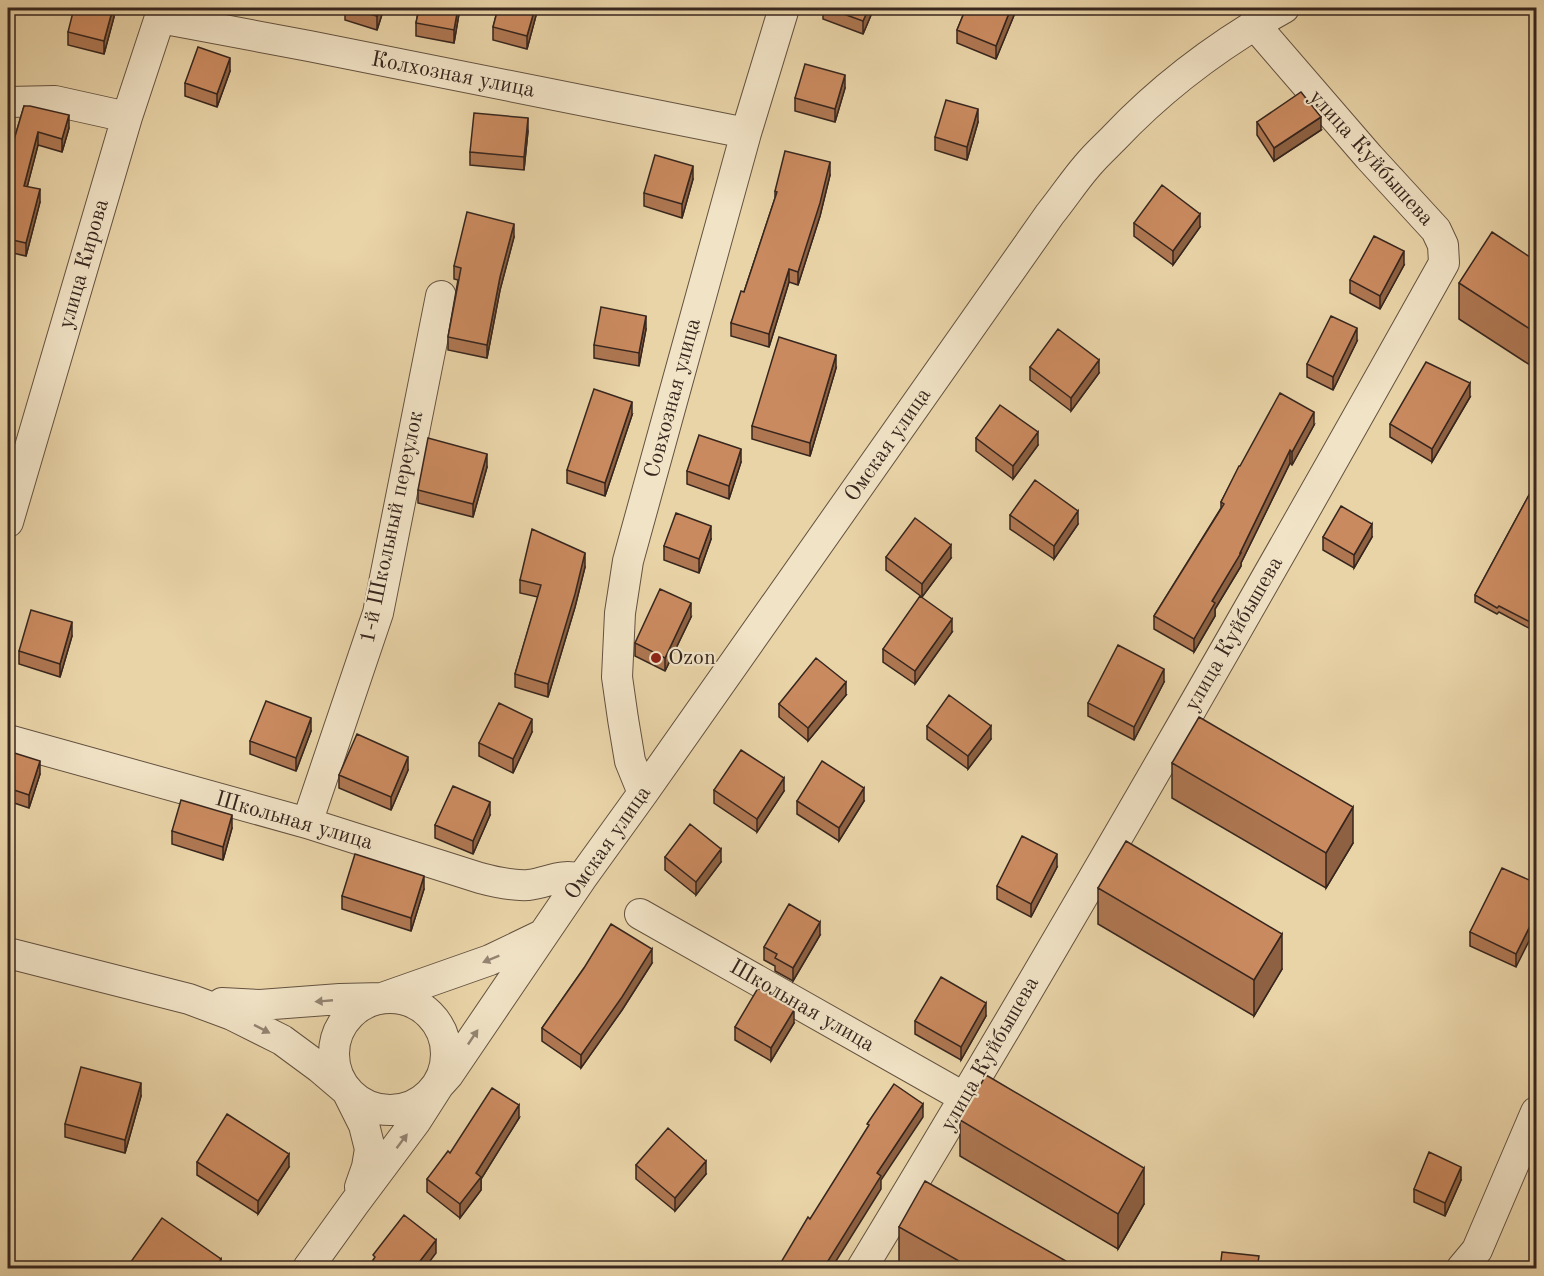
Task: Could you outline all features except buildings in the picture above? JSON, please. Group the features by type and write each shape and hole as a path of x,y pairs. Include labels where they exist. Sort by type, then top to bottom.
{"street":[{"name":"Совхозная улица","path":"643,793 630,761 617,677 620,613 628,561 746,134 784,8"},
{"name":"Омская улица","path":"308,1269 416,1121 581,879 1044,223 1088,165 1130,121 1173,82 1257,16 1284,8"},
{"name":"Колхозная улица","path":"161,13 192,26 309,46 746,134"},
{"name":"улица Кирова","path":"8,522 127,117 161,13"},
{"name":"улица Куйбышева","path":"862,1269 1149,783 1444,262 1443,245 1436,230 1369,157 1257,16"},
{"path":"8,102 55,101 127,117"},
{"name":"1-й Школьный переулок","path":"307,823 378,613 441,296"},
{"name":"Школьная улица","path":"8,740 307,823 480,878 502,883 529,885 570,876 581,879"},
{"name":"Школьная улица","path":"640,914 964,1098"},
{"path":"347,1091 334,1064 334,1044 347,1017 355,1010 372,1000 490,960 544,934"},
{"path":"8,953 189,999 232,1015 282,1040 356,1099 379,1109 403,1108 420,1102 439,1085 445,1069 446,1048 435,1020 412,1002 382,998 261,1005 227,1004 189,999"},
{"name":"Омская улица","path":"347,1091 364,1125 370,1149 368,1167 354,1204"},
{"path":"1462,1269 1477,1250 1536,1112"}],"place":[{"name":"Ozon","path":"656,658"}]}
